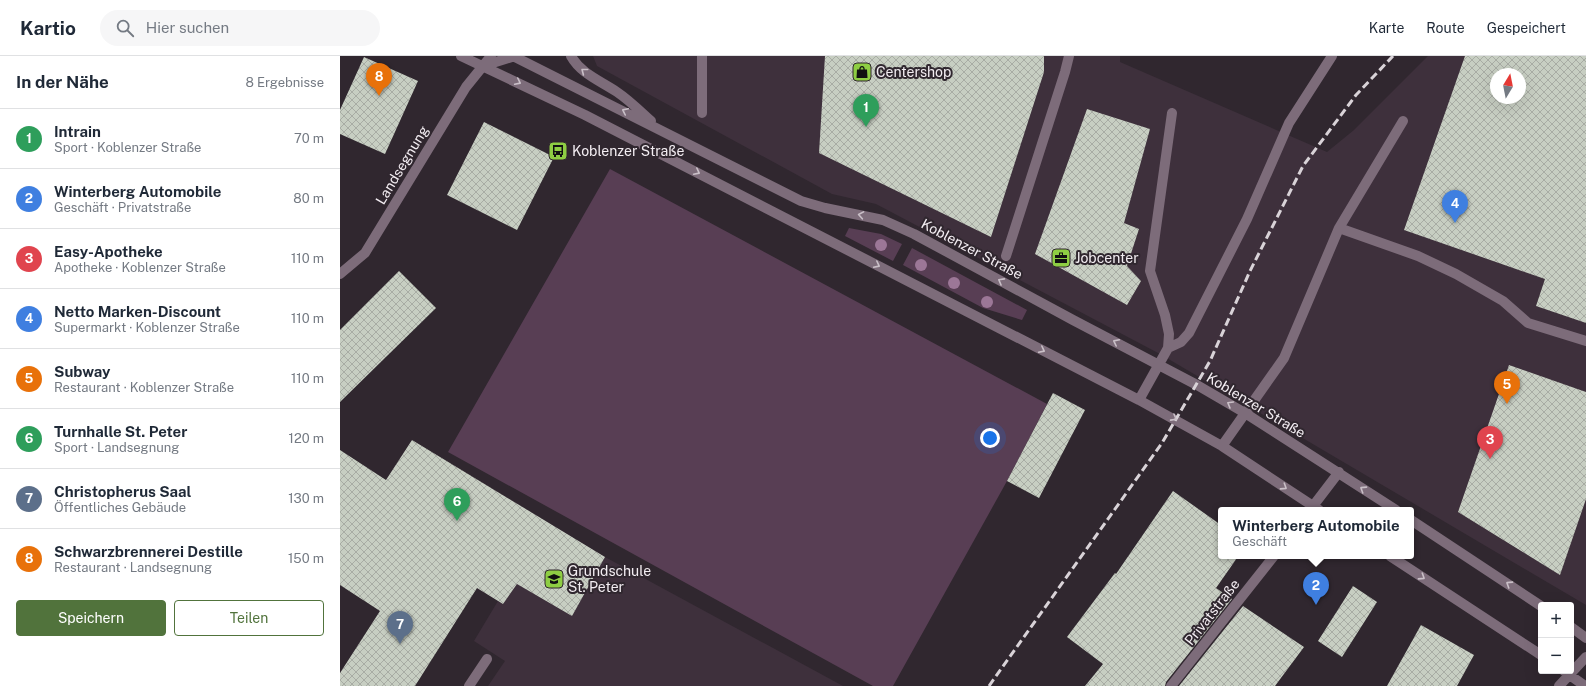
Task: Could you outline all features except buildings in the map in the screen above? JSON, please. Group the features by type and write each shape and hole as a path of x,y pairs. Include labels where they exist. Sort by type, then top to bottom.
{"street":[{"path":"461,56 586,115 1140,400 1222,446 1311,507"},
{"name":"Landsegnung","path":"340,274 366,253 466,87 491,56"},
{"path":"483,66 514,56"},
{"name":"Koblenzer Straße","path":"514,56 801,201 825,208 883,220 898,225 1073,320 1159,364 1245,413 1392,507"},
{"path":"571,56 582,70 626,99 660,129"},
{"path":"702,56 702,113"},
{"path":"1006,256 1069,56"},
{"path":"1168,348 1181,342 1189,333 1247,219 1289,123 1332,56"},
{"path":"1140,400 1168,348 1166,315 1150,271 1172,113"},
{"path":"1222,446 1284,358 1339,228 1403,121"},
{"path":"1339,228 1418,256 1456,274 1503,301 1528,323 1586,341"},
{"path":"1315,507 1339,472"},
{"path":"1414,522 1538,604"},
{"name":"Privatstraße","path":"1171,686 1272,559"},
{"path":"1395,559 1538,653"},
{"path":"1574,629 1586,638"},
{"path":"1574,667 1586,657"},
{"path":"469,686 486,659"},
{"path":"1559,686 1566,674"},
{"path":"1568,674 1585,686"}],"shaded area":[{"path":"593,56 1120,56 1120,62 1327,152 1354,130 1428,56 1586,56 1586,605 1160,354 876,204 832,194 597,66"},
{"path":"610,169 1047,404 1007,481 893,686 873,686 448,452"},
{"path":"849,228 881,234 902,244 893,261 845,236"},
{"path":"912,248 1027,310 1022,320 983,308 903,265"},
{"name":"Grundschule St. Peter","path":"412,440 605,557 843,686 488,686 505,661 474,641 498,601 362,517"}],"railway":[{"path":"989,686 1162,443 1210,361 1250,271 1303,166 1356,95 1393,56"}],"place":[{"name":"Centershop","path":"862,72"},
{"name":"Schwarzbrennerei Destille","path":"379,96"},
{"name":"Intrain","path":"866,127"},
{"name":"Koblenzer Straße","path":"558,151"},
{"name":"Netto Marken-Discount","path":"1455,223"},
{"name":"Jobcenter","path":"1061,258"},
{"name":"Subway","path":"1507,404"},
{"name":"Easy-Apotheke","path":"1490,459"},
{"name":"Turnhalle St. Peter","path":"457,521"},
{"name":"Grundschule St. Peter","path":"554,579"},
{"name":"Winterberg Automobile","path":"1316,605"},
{"name":"Christopherus Saal","path":"400,644"}]}
